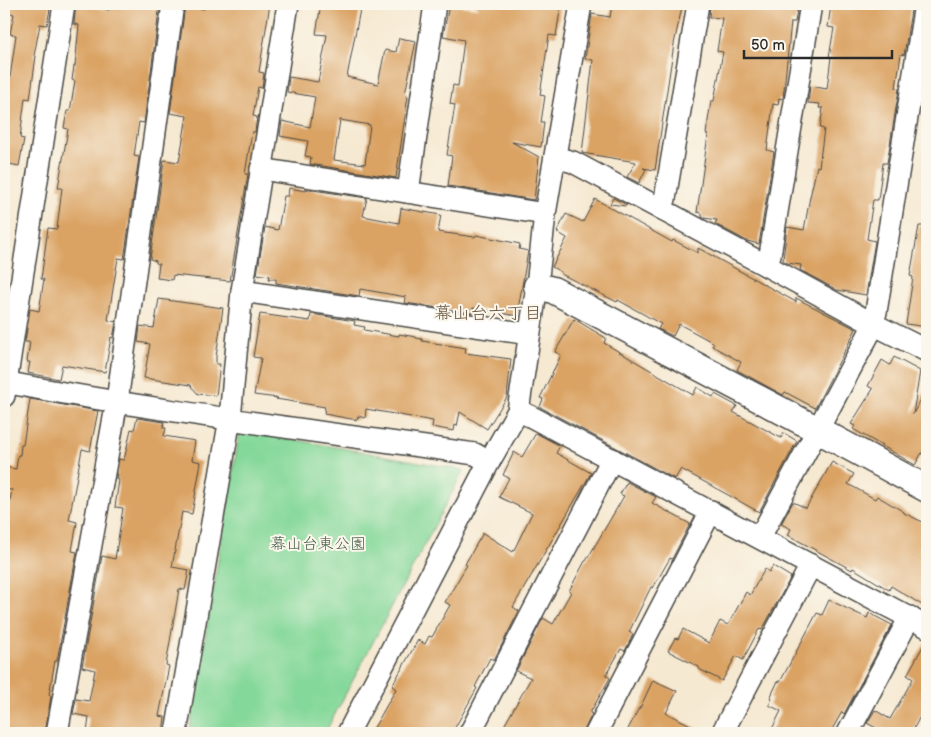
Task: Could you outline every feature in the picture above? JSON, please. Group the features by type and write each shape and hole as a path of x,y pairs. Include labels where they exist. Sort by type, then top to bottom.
{"street":[{"path":"64,4 5,387 117,401 475,454 489,462"},
{"path":"57,733 117,401 173,4"},
{"path":"176,733 230,418 242,291 288,4"},
{"path":"408,192 435,4"},
{"path":"348,733 489,462 518,411 537,286 545,214 581,4"},
{"path":"661,209 665,199 698,4"},
{"path":"767,266 811,4"},
{"path":"760,538 873,324 925,4"},
{"path":"555,157 573,162 873,324 927,351"},
{"path":"261,169 545,214"},
{"path":"537,286 553,290 927,489"},
{"path":"242,291 529,334"},
{"path":"518,411 711,511 918,622 848,733"},
{"path":"470,733 612,459"},
{"path":"596,733 711,511"},
{"path":"722,733 811,565"}],"green space":[{"name":"幕山台東公園","path":"240,430 464,470 325,733 189,733"}],"building":[{"path":"6,4 51,4 47,25 40,24 34,56 36,56 30,99 25,98 20,138 24,139 19,166 4,163 4,99 7,99 16,35 10,34 14,14 5,12"},
{"path":"76,4 109,10 110,6 118,8 119,5 129,7 130,4 160,4 144,123 139,122 134,156 139,157 125,253 124,259 118,258 108,320 116,322 113,338 111,337 105,372 62,365 59,379 28,373 30,362 27,362 30,342 25,342 30,309 39,311 44,279 41,279 48,228 57,229 62,188 58,188 68,129 64,128 67,111 70,111 75,81 72,80 79,25 74,24"},
{"path":"204,4 270,4 259,72 264,73 262,88 258,87 253,116 257,117 255,132 252,132 245,174 248,174 230,281 173,275 172,280 157,278 159,264 150,259 164,160 179,162 187,116 170,113 185,6 204,9"},
{"path":"321,4 361,4 347,77 378,84 385,50 396,52 399,38 416,41 405,94 408,96 396,178 310,164 311,157 305,156 308,141 280,136 282,121 310,127 315,97 287,92 289,77 318,82 327,35 316,34","holes":["340,120 370,125 365,164 334,160"]},
{"path":"476,4 561,4 556,36 549,35 540,95 545,96 541,122 544,122 541,147 512,142 539,157 534,200 448,186 452,156 447,155 455,105 450,104 453,85 458,86 464,40 443,36 449,5 479,8"},
{"path":"612,4 668,4 682,7 674,44 655,170 643,168 646,169 639,183 627,177 636,162 582,153 593,60 585,59 592,14 610,17"},
{"path":"710,4 798,4 795,22 791,22 783,99 779,98 778,105 773,104 767,150 774,152 759,244 747,241 715,224 717,220 704,218 702,213 697,212 711,101 714,101 723,52 717,51 722,18 709,17"},
{"path":"831,4 912,4 904,55 901,54 896,88 899,89 887,163 883,163 878,200 873,200 867,239 875,241 866,295 837,290 800,270 801,265 787,263 783,260 787,227 804,230 817,166 819,167 824,129 820,128 823,108 819,108 820,104 808,103 810,86 827,89 831,57 829,57 834,28 828,27"},
{"path":"289,188 367,198 363,216 399,223 401,208 441,215 438,232 475,237 476,235 520,244 519,249 528,251 517,316 473,308 472,313 405,303 406,297 360,289 359,296 276,283 276,279 269,279 270,276 257,274 265,227 278,230 284,196 288,196"},
{"path":"613,198 627,205 610,204"},
{"path":"595,199 672,242 673,240 698,253 698,248 796,302 796,298 856,329 815,408 785,392 783,395 737,370 741,362 712,346 714,343 679,324 673,336 658,329 661,324 618,300 617,302 561,274 561,272 552,267 567,238 557,232 566,214 583,222"},
{"path":"919,226 927,226 927,327 906,324 913,277 910,276"},
{"path":"159,299 223,308 216,357 216,364 220,364 216,396 198,394 191,385 144,378 150,344 138,342 140,326 154,328"},
{"path":"260,314 310,321 311,314 355,321 354,325 365,327 364,330 416,337 422,339 422,341 466,348 465,353 511,359 507,397 487,429 460,412 454,431 432,427 433,421 366,409 365,418 358,416 357,420 324,414 325,407 254,395 261,358 253,357"},
{"path":"574,319 606,338 604,343 693,395 697,387 713,397 715,394 737,406 733,412 781,438 784,433 797,441 759,512 681,469 675,479 540,407 543,399 540,398 561,355 555,352"},
{"path":"894,357 920,371 913,414 927,388 927,444 915,465 853,429 855,426 851,424 873,389 868,386 882,360 890,365"},
{"path":"30,399 98,411 90,451 82,449 69,520 77,522 72,551 77,552 57,661 55,661 45,733 4,733 4,525 12,490 4,489 4,467 16,469 18,455 20,455 21,445 23,445"},
{"path":"137,418 164,422 163,428 166,428 164,436 195,441 192,460 201,462 192,514 182,512 172,567 189,570 185,590 179,589 166,665 169,666 159,716 165,717 163,733 87,733 89,717 73,714 76,699 89,701 95,670 82,667 102,556 115,559 123,508 115,507 119,480 116,479 119,459 124,460 131,429 134,430"},
{"path":"536,433 560,446 556,453 591,473 513,607 519,611 494,660 490,658 475,687 477,688 452,733 371,733 396,689 392,686 418,640 425,644 429,636 432,637 450,605 445,602 483,533 513,552 532,513 499,497 509,478 503,475 514,452 522,457"},
{"path":"832,462 854,474 848,484 875,499 877,496 904,513 927,524 927,608 891,586 889,590 853,568 852,570 788,535 791,529 781,524 793,502 806,508"},
{"path":"627,482 656,497 652,503 690,524 672,559 670,558 653,588 651,587 629,632 633,634 625,651 621,649 606,675 610,678 590,713 592,714 583,733 500,733 531,678 516,671 543,618 553,624 571,592 569,591 585,561 624,496 620,494"},
{"path":"773,566 791,577 762,630 759,629 743,660 736,656 722,681 668,651 675,638 678,639 683,629 709,643 720,621 728,625 746,592 750,595 765,569 769,572"},
{"path":"829,600 867,618 869,613 892,625 844,714 842,712 830,733 770,733 781,711 769,705 772,699 770,698 817,613 822,615"},
{"path":"927,639 927,703 912,732 914,733 882,733 867,723 875,710 890,719 913,679 907,675"},
{"path":"653,680 677,691 666,713 707,733 626,733"}],"district":[{"name":"幕山台六丁目","path":"488,313"}]}
